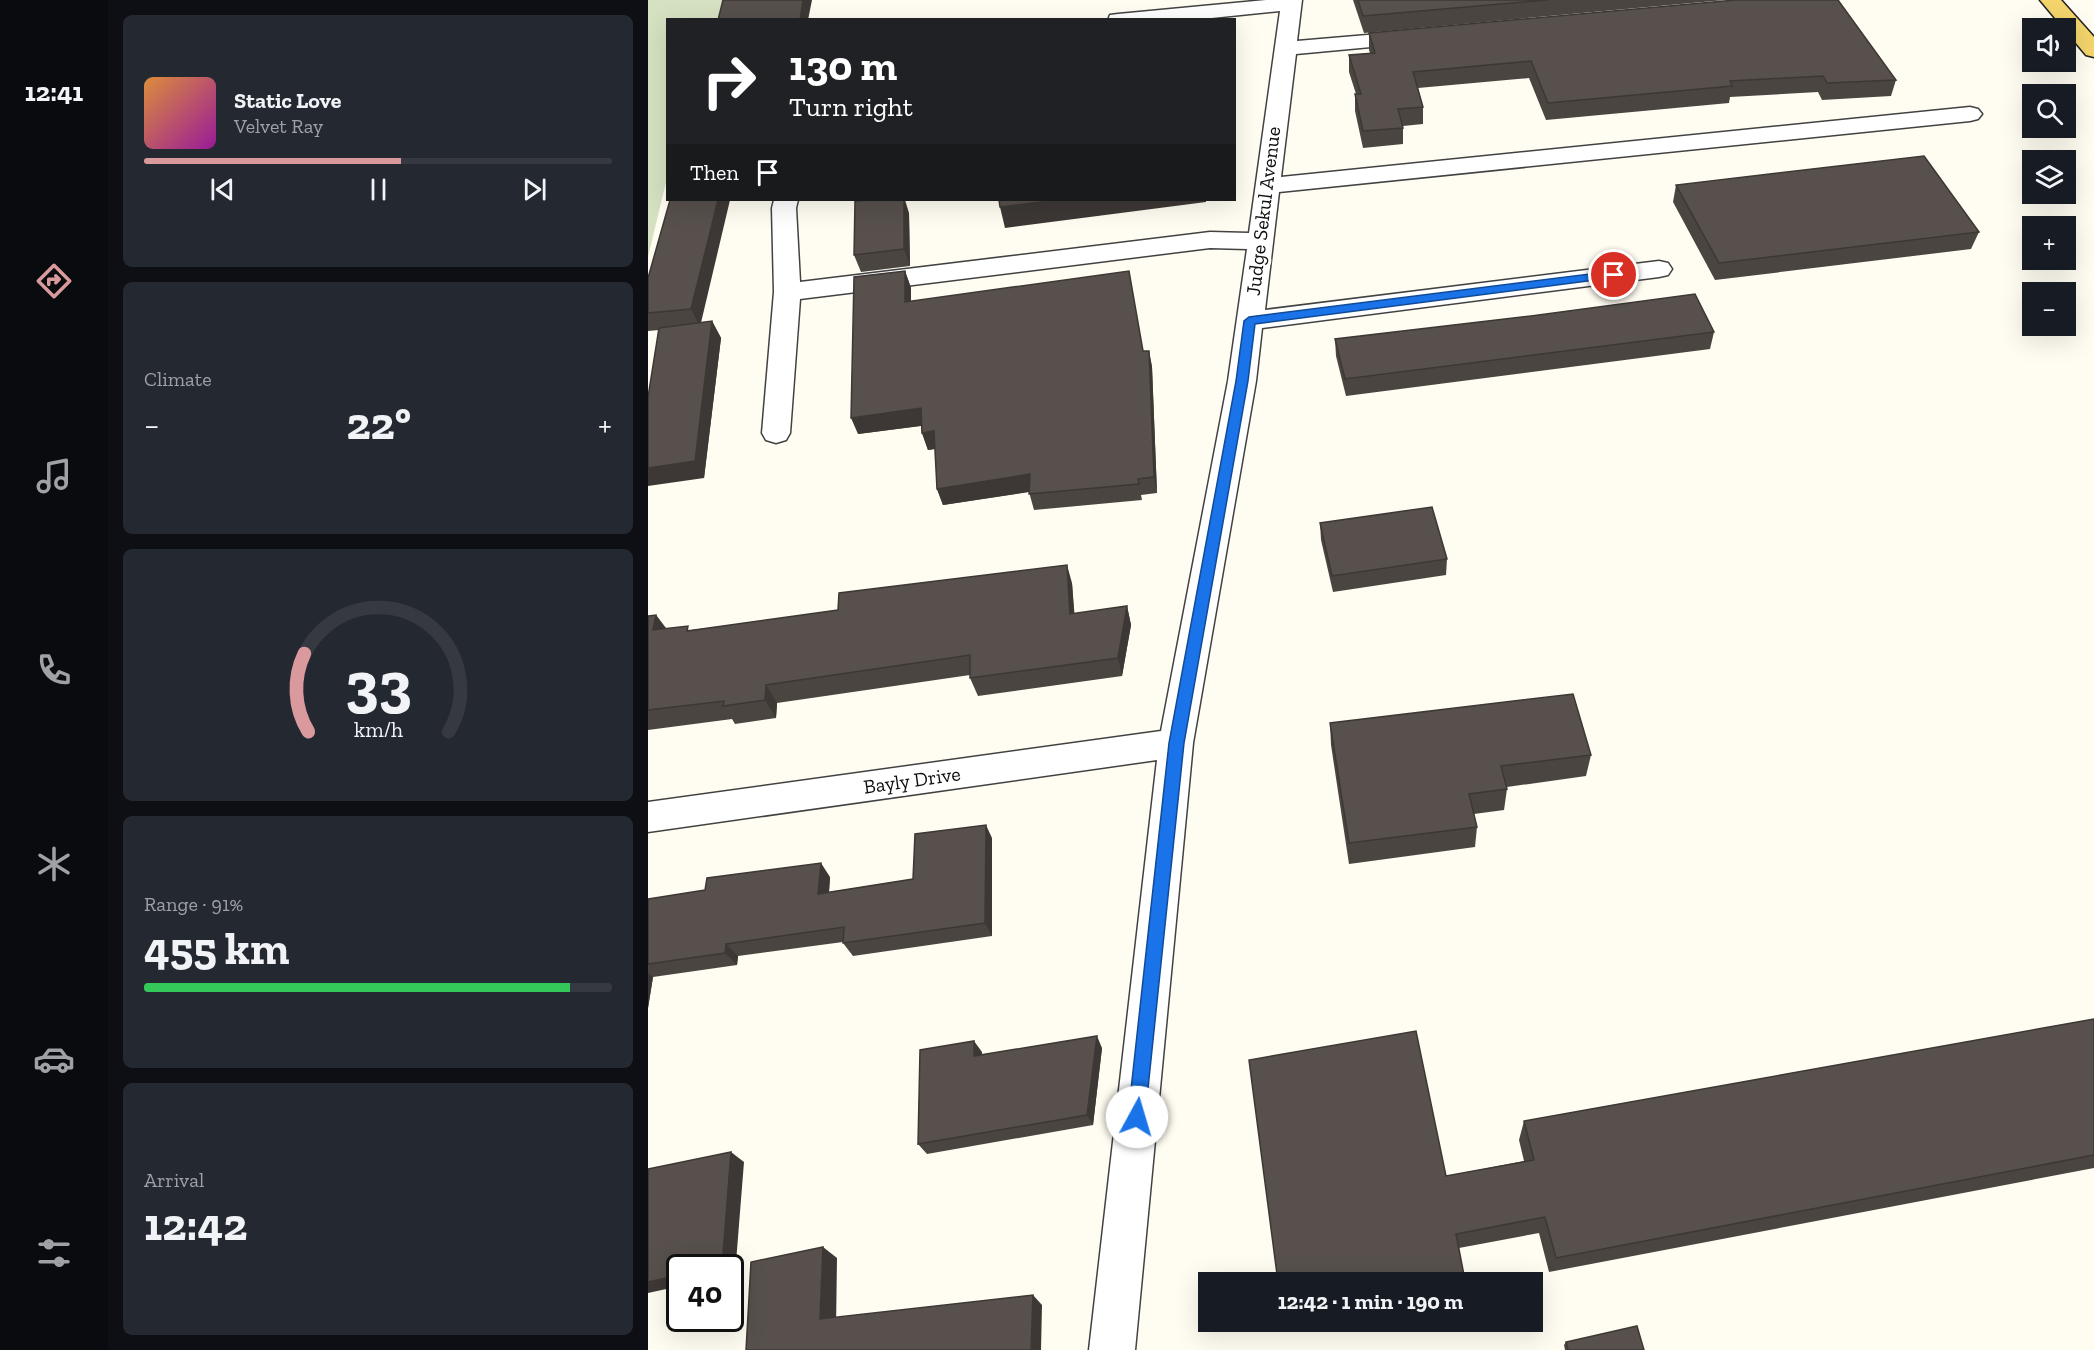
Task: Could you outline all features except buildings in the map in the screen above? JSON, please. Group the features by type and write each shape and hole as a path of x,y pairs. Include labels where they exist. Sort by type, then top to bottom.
{"main road":[{"path":"2050,0 2094,50"}],"street":[{"path":"1137,18 1291,2"},
{"name":"Judge Sekul Avenue","path":"1112,1350 1176,743 1242,381 1291,2"},
{"path":"1284,49 1439,35"},
{"path":"1267,186 1970,114"},
{"path":"776,434 787,292 784,208 786,201"},
{"path":"787,292 1210,240 1260,241"},
{"path":"1249,321 1659,269"},
{"name":"Bayly Drive","path":"648,817 1176,743"}],"green space":[{"path":"648,0 728,0 723,18 666,18 666,182 648,257"}],"route":[{"path":"1137,1117 1176,743 1242,381 1249,321 1614,275"}]}
